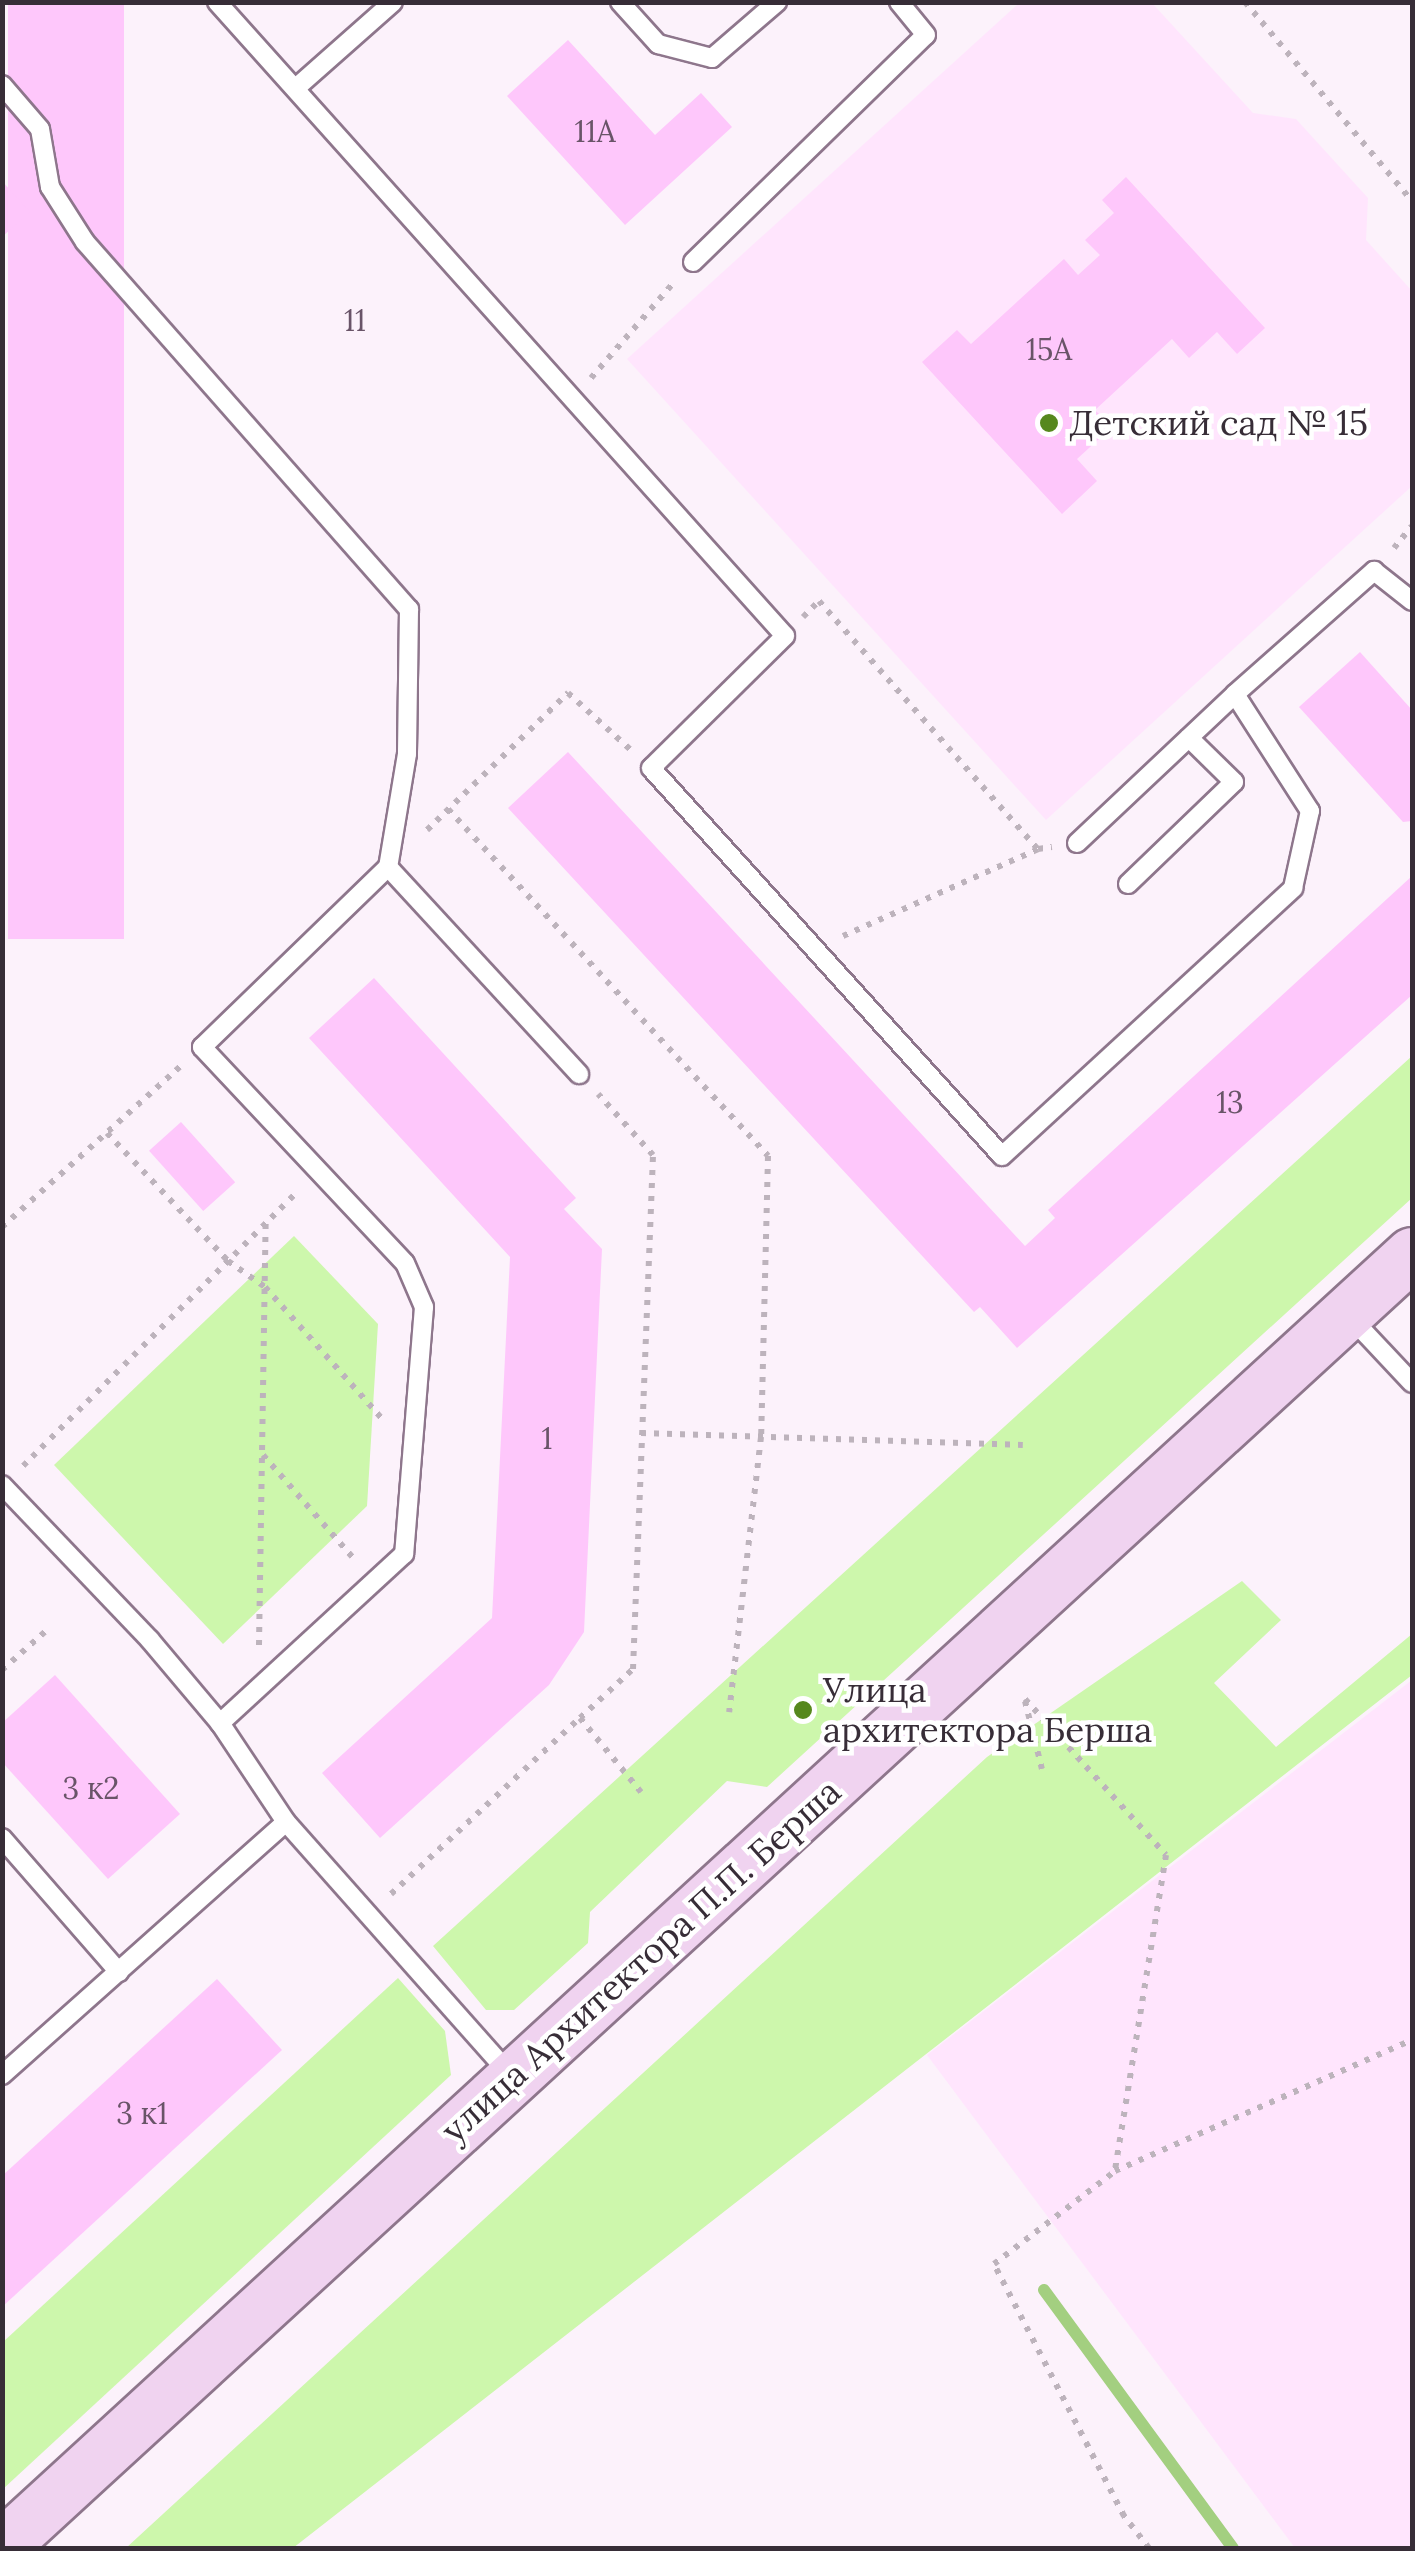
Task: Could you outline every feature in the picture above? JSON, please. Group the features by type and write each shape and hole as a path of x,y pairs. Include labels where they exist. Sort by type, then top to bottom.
{"street":[{"name":"улица Архитектора П.П. Берша","path":"2,2547 1412,1254"}],"lane":[{"path":"217,2 785,636 652,768 1002,1156 1293,888 1310,811 1234,694"},
{"path":"297,87 393,2"},
{"path":"620,2 658,44 712,58 776,2"},
{"path":"692,262 926,35 900,2"},
{"path":"2,85 40,129 50,187 85,242 409,609 407,754 388,867 202,1048 405,1263 424,1307 404,1554 220,1723"},
{"path":"1076,843 1234,694 1374,572 1412,601"},
{"path":"1128,884 1234,782 1188,738"},
{"path":"388,867 580,1074"},
{"path":"1347,1314 1412,1383"},
{"path":"3,1486 220,1723 286,1822 514,2078"},
{"path":"2,2075 286,1822"},
{"path":"2,1838 118,1972"}],"path":[{"path":"1244,2 1412,201"},
{"path":"574,397 692,262"},
{"path":"785,636 819,601 1038,849"},
{"path":"388,867 568,693 652,768"},
{"path":"448,810 768,1156 761,1437 729,1712"},
{"path":"814,948 1038,849 1076,843"},
{"path":"2,1228 202,1048"},
{"path":"369,1914 633,1669 653,1155 580,1074"},
{"path":"107,1133 228,1261 265,1287 412,1453"},
{"path":"3,1486 320,1170"},
{"path":"259,1688 266,1221"},
{"path":"642,1434 1022,1445"},
{"path":"262,1454 374,1581"},
{"path":"2,1670 46,1631"},
{"path":"1042,1768 1025,1700 1166,1855 1115,2171"},
{"path":"580,1718 641,1792"},
{"path":"1149,2548 1124,2516 994,2264 1115,2171 1412,2040"}],"shaded area":[{"name":"Детский сад № 15","path":"1019,3 1152,3 1253,113 1296,119 1368,198 1366,240 1412,291 1412,486 1046,820 627,359"},
{"path":"1412,1680 1412,2548 1295,2548 927,2055"}],"green space":[{"path":"1412,1056 1412,1198 767,1787 727,1781 590,1912 588,1943 514,2010 486,2010 433,1946"},
{"path":"294,1236 378,1324 367,1506 223,1644 54,1465"},
{"path":"1242,1581 1281,1620 1214,1683 1276,1747 1412,1634 1412,1675 293,2548 126,2548 987,1757"},
{"path":"398,1978 445,2031 451,2075 3,2489 3,2342"}],"building":[{"path":"8,2 124,2 124,939 8,939"},
{"path":"568,40 655,135 701,93 732,127 625,225 507,96"},
{"path":"1126,177 1265,328 1237,354 1217,332 1189,358 1172,339 1095,410 1112,427 1077,459 1097,481 1062,514 922,362 957,330 971,344 1064,259 1078,275 1100,255 1085,240 1114,213 1102,200"},
{"path":"2,181 30,212 2,237"},
{"path":"1360,652 1412,710 1412,821 1403,822 1299,707"},
{"path":"568,752 1025,1246 1055,1218 1048,1210 1412,876 1412,995 1017,1348 980,1307 974,1312 508,808"},
{"path":"374,978 576,1198 564,1209 602,1249 584,1632 549,1685 380,1838 322,1773 492,1618 510,1257 309,1038"},
{"path":"181,1122 235,1182 203,1211 149,1151"},
{"path":"55,1675 180,1814 108,1879 2,1762 2,1723"},
{"path":"217,1979 282,2050 2,2307 2,2176"}],"waterway":[{"path":"1044,2290 1233,2548"}],"place":[{"name":"Детский сад № 15","path":"1049,423"},
{"name":"Улица архитектора Берша","path":"803,1710"}]}
